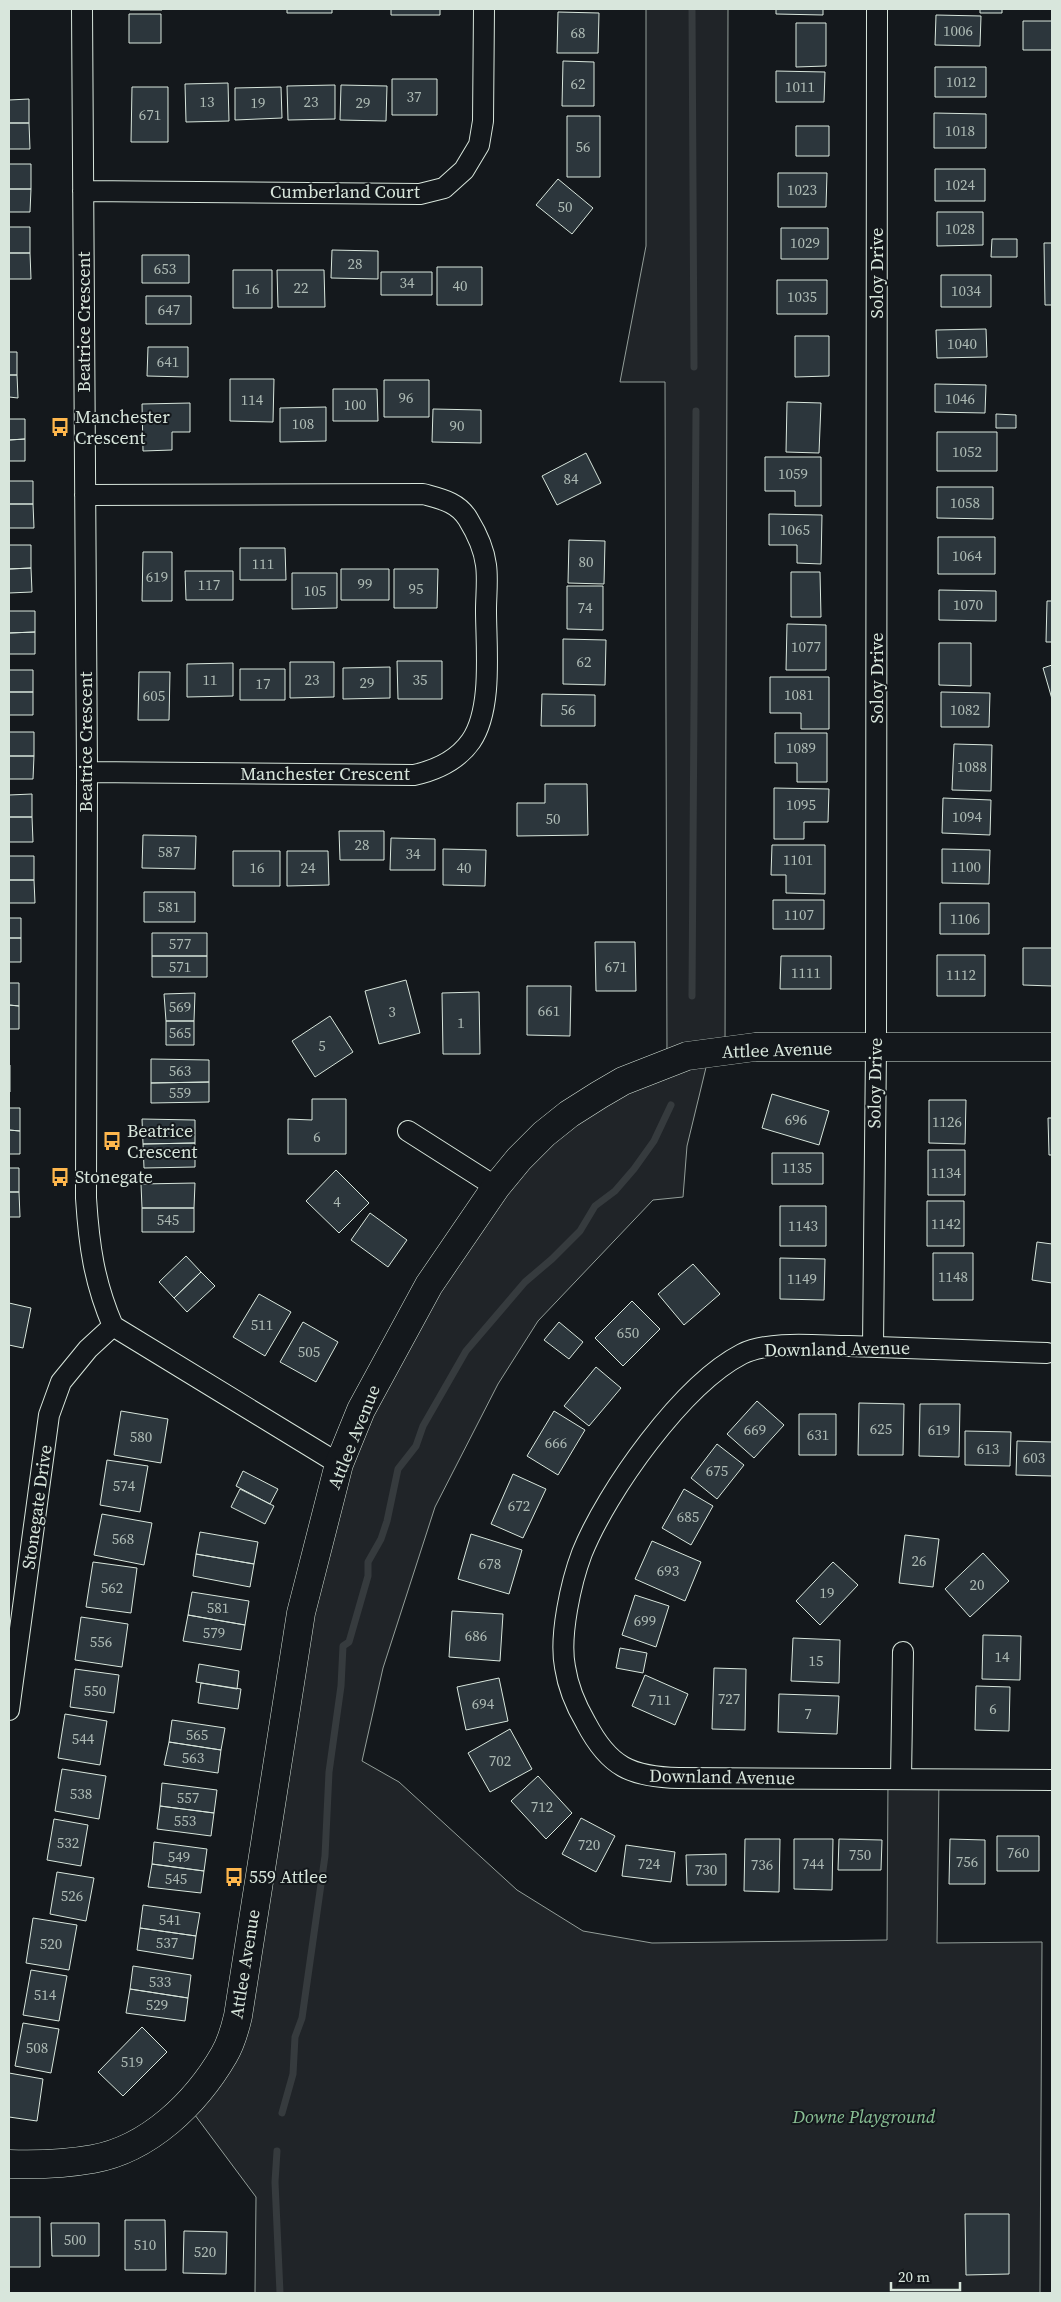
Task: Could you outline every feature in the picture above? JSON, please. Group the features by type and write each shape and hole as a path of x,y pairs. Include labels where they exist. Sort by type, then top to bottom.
{"street":[{"name":"Beatrice Crescent","path":"82,9 87,772 86,1198 89,1244 94,1272 101,1297 113,1326"},
{"name":"Cumberland Court","path":"83,191 420,194 444,188 464,170 479,145 483,121 484,9"},
{"name":"Soloy Drive","path":"872,1347 876,1048 877,9"},
{"name":"Manchester Crescent","path":"85,494 423,494 453,502 468,517 480,542 486,564 486,689 482,712 472,740 456,758 437,770 414,775 87,772"},
{"name":"Attlee Avenue","path":"9,2164 58,2164 94,2159 128,2147 160,2129 187,2105 225,2054 238,2016 301,1613 339,1464 361,1410 429,1285 496,1187 519,1159 544,1134 569,1114 624,1081 687,1056 737,1049 1052,1047"},
{"path":"408,1131 496,1187"},
{"path":"113,1326 339,1464"},
{"name":"Stonegate Drive","path":"9,1710 49,1415 61,1382 88,1349 113,1326"},
{"name":"Downland Avenue","path":"1047,1353 872,1347 770,1347 744,1354 720,1369 675,1411 630,1470 595,1526 582,1554 568,1612 564,1644 564,1666 572,1695 594,1739 608,1756 626,1769 638,1774 679,1778 1052,1780"},
{"path":"901,1779 904,1652"}],"green space":[{"name":"Downe Playground","path":"646,9 728,9 725,1048 710,1051 687,1146 683,1197 653,1200 538,1321 498,1384 435,1507 383,1668 362,1761 399,1782 517,1890 583,1931 652,1943 887,1940 888,1777 939,1777 937,1943 1042,1942 1040,2293 255,2293 256,2197 186,2103 224,2052 337,1464 519,1158 667,1061 665,382 620,382 646,246"}],"building":[{"path":"162,9 162,10 130,10"},
{"path":"287,9 332,9 332,13 287,13"},
{"path":"391,9 440,9 440,15 391,15"},
{"path":"776,9 823,9 823,15 776,14"},
{"path":"980,9 1002,9 1002,13 980,13"},
{"path":"558,12 599,13 598,53 557,53"},
{"path":"129,14 161,14 161,43 129,43"},
{"path":"936,15 981,16 980,46 935,45"},
{"path":"1023,21 1052,21 1052,50 1023,50"},
{"path":"796,23 826,23 826,66 796,67"},
{"path":"563,61 594,62 594,106 562,106"},
{"path":"935,67 986,67 986,97 935,97"},
{"path":"776,71 825,72 824,102 776,102"},
{"path":"392,79 437,79 437,115 392,115"},
{"path":"228,83 229,121 186,122 185,84"},
{"path":"335,85 335,119 288,120 287,86"},
{"path":"341,85 387,86 386,121 340,120"},
{"path":"132,87 168,87 168,142 131,142"},
{"path":"281,87 282,118 235,120 235,88"},
{"path":"29,99 29,123 9,123 9,100"},
{"path":"934,113 986,114 986,148 934,148"},
{"path":"567,116 600,116 600,177 567,177"},
{"path":"9,123 29,123 30,149 9,149"},
{"path":"796,126 829,126 829,156 796,156"},
{"path":"9,164 31,164 31,189 9,189"},
{"path":"935,169 985,169 985,201 935,201"},
{"path":"778,173 827,173 826,207 778,207"},
{"path":"558,179 593,208 572,234 536,205"},
{"path":"9,189 31,189 30,212 9,212"},
{"path":"937,212 983,212 983,245 937,246"},
{"path":"9,227 30,227 30,253 9,253"},
{"path":"781,228 828,228 828,259 781,259"},
{"path":"992,239 1017,239 1017,257 991,257"},
{"path":"1044,243 1052,243 1052,305 1045,305"},
{"path":"332,250 378,251 378,279 331,278"},
{"path":"9,253 30,253 31,279 9,279"},
{"path":"142,255 189,255 189,283 142,283"},
{"path":"437,267 482,267 482,305 437,305"},
{"path":"233,270 272,270 272,308 233,308"},
{"path":"277,270 324,270 325,307 278,307"},
{"path":"381,272 432,272 432,295 381,295"},
{"path":"941,275 991,275 991,307 941,307"},
{"path":"777,280 827,280 827,314 777,314"},
{"path":"146,296 191,296 191,324 146,324"},
{"path":"986,329 987,357 937,358 936,330"},
{"path":"795,336 829,336 829,376 795,377"},
{"path":"148,347 188,347 188,377 147,376"},
{"path":"9,352 17,352 17,375 9,375"},
{"path":"9,375 17,375 18,398 9,397"},
{"path":"230,379 274,379 273,422 230,421"},
{"path":"384,380 429,380 429,417 384,417"},
{"path":"935,384 986,385 985,413 935,412"},
{"path":"333,389 377,389 378,421 333,421"},
{"path":"787,402 821,403 819,453 786,452"},
{"path":"190,403 190,432 172,432 172,450 143,451 142,404"},
{"path":"326,407 326,441 280,442 280,408"},
{"path":"433,409 481,410 481,443 432,442"},
{"path":"996,414 1016,415 1016,428 996,428"},
{"path":"9,419 25,419 25,439 9,440"},
{"path":"937,432 997,432 997,471 937,471"},
{"path":"25,439 25,461 9,461 9,440"},
{"path":"586,453 601,483 557,505 542,476"},
{"path":"765,457 821,457 821,506 795,506 795,491 765,491"},
{"path":"9,481 33,481 33,504 9,504"},
{"path":"937,487 993,487 993,519 937,518"},
{"path":"9,504 33,504 34,528 9,528"},
{"path":"769,514 822,515 821,564 797,563 797,545 769,545"},
{"path":"938,537 995,537 995,574 938,574"},
{"path":"569,540 605,541 604,584 568,583"},
{"path":"9,545 31,545 31,568 9,569"},
{"path":"240,548 285,548 286,580 240,580"},
{"path":"143,552 172,552 172,601 142,601"},
{"path":"31,568 32,592 9,593 9,569"},
{"path":"341,569 389,569 389,600 341,600"},
{"path":"394,569 438,569 437,608 394,608"},
{"path":"185,571 233,571 233,600 186,600"},
{"path":"791,572 820,572 821,617 791,617"},
{"path":"292,573 337,573 337,608 292,609"},
{"path":"567,586 603,586 603,630 567,629"},
{"path":"939,590 996,591 996,621 939,620"},
{"path":"1047,601 1052,601 1052,642 1046,642"},
{"path":"9,611 35,611 35,632 9,633"},
{"path":"787,624 826,625 826,670 786,670"},
{"path":"35,632 35,654 9,654 9,633"},
{"path":"563,639 606,640 605,685 563,684"},
{"path":"939,643 971,643 971,686 939,685"},
{"path":"397,661 442,661 442,699 398,699"},
{"path":"290,662 334,662 334,697 290,698"},
{"path":"233,663 233,696 187,697 187,664"},
{"path":"1052,665 1052,699 1043,668"},
{"path":"390,667 390,698 343,699 343,668"},
{"path":"240,669 285,669 285,700 240,700"},
{"path":"9,670 33,670 33,692 9,692"},
{"path":"139,672 170,672 169,720 138,720"},
{"path":"770,677 829,677 829,729 801,729 801,713 770,713"},
{"path":"9,692 33,692 33,715 9,715"},
{"path":"941,692 990,693 989,727 941,727"},
{"path":"542,694 595,695 595,726 541,726"},
{"path":"9,732 34,732 34,756 9,756"},
{"path":"775,733 827,733 827,782 797,782 797,763 775,763"},
{"path":"954,744 992,745 991,791 952,790"},
{"path":"9,756 34,756 33,779 9,779"},
{"path":"545,784 587,784 588,835 517,836 517,803 545,803"},
{"path":"774,788 829,789 828,822 804,822 804,839 774,839"},
{"path":"32,794 32,817 9,817 9,795"},
{"path":"943,798 991,800 990,835 942,833"},
{"path":"9,817 32,817 33,842 9,842"},
{"path":"339,831 384,831 384,860 340,860"},
{"path":"143,835 196,836 195,869 142,868"},
{"path":"391,838 435,839 435,870 390,870"},
{"path":"772,845 825,845 825,894 786,893 786,875 771,875"},
{"path":"443,849 486,850 485,886 443,885"},
{"path":"942,849 990,850 989,884 942,883"},
{"path":"233,851 280,851 280,886 233,886"},
{"path":"287,851 328,851 329,885 287,886"},
{"path":"9,856 34,856 34,880 9,880"},
{"path":"9,880 34,880 35,903 9,903"},
{"path":"144,892 195,892 195,922 144,922"},
{"path":"773,900 824,900 824,929 773,929"},
{"path":"940,903 989,903 989,934 940,934"},
{"path":"9,918 21,918 21,938 9,938"},
{"path":"152,933 207,933 207,956 152,956"},
{"path":"9,938 21,938 21,962 9,962"},
{"path":"595,942 635,942 636,991 596,991"},
{"path":"1023,948 1052,948 1052,986 1023,985"},
{"path":"937,955 985,955 985,996 937,996"},
{"path":"152,956 207,956 207,977 152,977"},
{"path":"781,956 831,956 831,989 780,989"},
{"path":"406,980 420,1033 379,1044 365,991"},
{"path":"9,983 19,983 19,1006 9,1005"},
{"path":"527,986 571,986 570,1036 527,1035"},
{"path":"479,992 480,1054 443,1054 442,993"},
{"path":"195,993 194,1021 166,1021 164,994"},
{"path":"9,1005 19,1006 19,1029 9,1029"},
{"path":"330,1016 353,1052 315,1077 292,1041"},
{"path":"166,1021 194,1021 194,1045 166,1045"},
{"path":"151,1059 209,1060 209,1082 151,1083"},
{"path":"10,1065 10,1092 9,1092"},
{"path":"209,1082 209,1102 151,1103 151,1083"},
{"path":"772,1094 829,1111 819,1145 762,1128"},
{"path":"312,1099 346,1099 346,1154 288,1154 288,1119 312,1120"},
{"path":"929,1100 966,1100 965,1144 929,1143"},
{"path":"9,1108 20,1108 20,1131 9,1130"},
{"path":"1048,1118 1052,1118 1052,1155 1049,1155"},
{"path":"142,1119 195,1120 195,1143 143,1144"},
{"path":"9,1130 20,1131 20,1154 9,1154"},
{"path":"195,1143 195,1167 144,1168 143,1144"},
{"path":"928,1150 965,1150 965,1195 928,1195"},
{"path":"772,1153 823,1153 823,1184 772,1184"},
{"path":"9,1168 19,1168 19,1192 9,1192"},
{"path":"336,1170 369,1203 339,1233 306,1201"},
{"path":"195,1183 194,1208 142,1208 141,1184"},
{"path":"9,1192 19,1192 20,1217 9,1217"},
{"path":"927,1201 964,1201 964,1246 927,1246"},
{"path":"780,1206 826,1206 826,1246 780,1246"},
{"path":"142,1208 194,1208 194,1232 142,1232"},
{"path":"370,1213 407,1240 388,1267 351,1240"},
{"path":"1037,1242 1052,1244 1052,1283 1032,1280"},
{"path":"933,1253 973,1253 973,1300 933,1300"},
{"path":"186,1256 201,1272 174,1298 159,1282"},
{"path":"780,1258 825,1259 824,1300 780,1299"},
{"path":"693,1264 720,1294 684,1325 658,1294"},
{"path":"201,1272 215,1286 187,1312 174,1298"},
{"path":"259,1294 291,1312 265,1356 233,1337"},
{"path":"632,1301 660,1329 623,1366 595,1338"},
{"path":"9,1303 31,1308 23,1348 9,1345"},
{"path":"303,1322 338,1342 316,1382 280,1362"},
{"path":"559,1322 583,1342 569,1359 544,1340"},
{"path":"596,1367 621,1388 589,1426 564,1406"},
{"path":"757,1401 784,1425 754,1458 727,1434"},
{"path":"859,1403 904,1404 903,1455 858,1455"},
{"path":"920,1404 960,1404 959,1457 919,1456"},
{"path":"121,1411 168,1419 161,1463 114,1455"},
{"path":"554,1411 585,1430 558,1475 527,1456"},
{"path":"799,1414 836,1414 836,1455 799,1455"},
{"path":"965,1431 1011,1432 1010,1466 965,1465"},
{"path":"1017,1441 1052,1442 1052,1476 1016,1475"},
{"path":"717,1444 744,1465 717,1499 691,1478"},
{"path":"107,1460 148,1466 140,1512 100,1505"},
{"path":"243,1471 278,1489 270,1504 236,1486"},
{"path":"513,1474 546,1489 523,1538 491,1524"},
{"path":"240,1489 274,1506 265,1524 231,1507"},
{"path":"684,1489 713,1506 691,1545 662,1528"},
{"path":"102,1514 152,1523 144,1565 94,1555"},
{"path":"200,1532 258,1542 254,1564 196,1554"},
{"path":"471,1534 522,1550 509,1594 458,1579"},
{"path":"905,1535 939,1539 933,1587 899,1583"},
{"path":"652,1541 701,1562 685,1601 635,1579"},
{"path":"983,1553 1009,1581 970,1617 945,1589"},
{"path":"196,1554 254,1564 250,1587 193,1576"},
{"path":"93,1562 137,1568 131,1613 86,1607"},
{"path":"833,1562 858,1585 820,1625 796,1601"},
{"path":"192,1592 249,1601 245,1625 188,1615"},
{"path":"635,1595 669,1606 656,1647 622,1635"},
{"path":"452,1611 503,1614 500,1661 449,1657"},
{"path":"188,1615 245,1625 241,1650 183,1641"},
{"path":"81,1617 128,1624 122,1667 75,1660"},
{"path":"983,1635 1021,1636 1020,1680 982,1679"},
{"path":"793,1638 840,1640 839,1683 791,1681"},
{"path":"620,1648 647,1653 643,1673 616,1668"},
{"path":"199,1664 239,1671 237,1689 196,1682"},
{"path":"714,1668 746,1669 745,1730 712,1729"},
{"path":"75,1669 119,1675 114,1713 70,1707"},
{"path":"645,1675 688,1694 675,1725 632,1706"},
{"path":"499,1678 508,1721 466,1730 457,1687"},
{"path":"201,1683 241,1689 238,1709 198,1703"},
{"path":"976,1686 1010,1687 1009,1731 975,1730"},
{"path":"779,1694 839,1696 837,1734 778,1732"},
{"path":"65,1714 107,1721 100,1765 58,1758"},
{"path":"172,1720 225,1728 221,1750 169,1742"},
{"path":"510,1729 532,1769 490,1792 468,1753"},
{"path":"169,1742 221,1750 218,1773 164,1765"},
{"path":"62,1769 106,1776 99,1819 55,1811"},
{"path":"538,1776 572,1813 546,1839 511,1801"},
{"path":"162,1783 217,1790 214,1813 160,1806"},
{"path":"160,1806 214,1813 211,1836 157,1829"},
{"path":"581,1818 615,1836 596,1872 562,1854"},
{"path":"54,1819 88,1825 81,1866 47,1860"},
{"path":"997,1836 1039,1836 1039,1871 997,1871"},
{"path":"745,1839 780,1839 779,1892 744,1891"},
{"path":"794,1839 833,1839 832,1890 794,1889"},
{"path":"839,1839 882,1840 881,1870 838,1870"},
{"path":"950,1839 985,1840 985,1884 949,1884"},
{"path":"154,1842 207,1849 204,1871 152,1864"},
{"path":"626,1845 675,1852 671,1882 622,1876"},
{"path":"726,1854 726,1885 687,1885 686,1855"},
{"path":"152,1864 204,1871 201,1893 148,1887"},
{"path":"57,1872 94,1878 86,1921 50,1914"},
{"path":"143,1905 200,1913 196,1936 140,1928"},
{"path":"33,1918 77,1925 69,1970 26,1963"},
{"path":"140,1928 196,1936 193,1959 137,1950"},
{"path":"133,1966 191,1975 188,1998 130,1989"},
{"path":"31,1970 67,1976 59,2021 23,2015"},
{"path":"130,1989 188,1998 185,2021 126,2013"},
{"path":"23,2023 59,2029 51,2073 15,2066"},
{"path":"142,2027 167,2052 123,2096 98,2072"},
{"path":"9,2073 43,2079 37,2121 9,2117"},
{"path":"965,2214 1009,2214 1009,2274 966,2275"},
{"path":"9,2217 40,2217 40,2267 9,2267"},
{"path":"125,2220 165,2220 166,2270 125,2270"},
{"path":"51,2223 99,2223 99,2256 52,2256"},
{"path":"184,2231 227,2232 226,2274 183,2273"}],"waterway":[{"path":"692,9 694,367"},
{"path":"692,996 696,411"},
{"path":"282,2113 293,2074 295,2037 302,2018 325,1856 329,1772 341,1686 343,1646 349,1642 368,1576 368,1562 381,1539 387,1521 398,1469 416,1446 423,1426 466,1351 525,1282 580,1231 595,1206 615,1191 634,1169 654,1141 671,1105"},
{"path":"277,2151 275,2182 280,2293"}],"place":[{"name":"Manchester Crescent","path":"60,427"},
{"name":"Beatrice Crescent","path":"112,1141"},
{"name":"Stonegate","path":"60,1177"},
{"name":"559 Attlee","path":"234,1877"}]}
